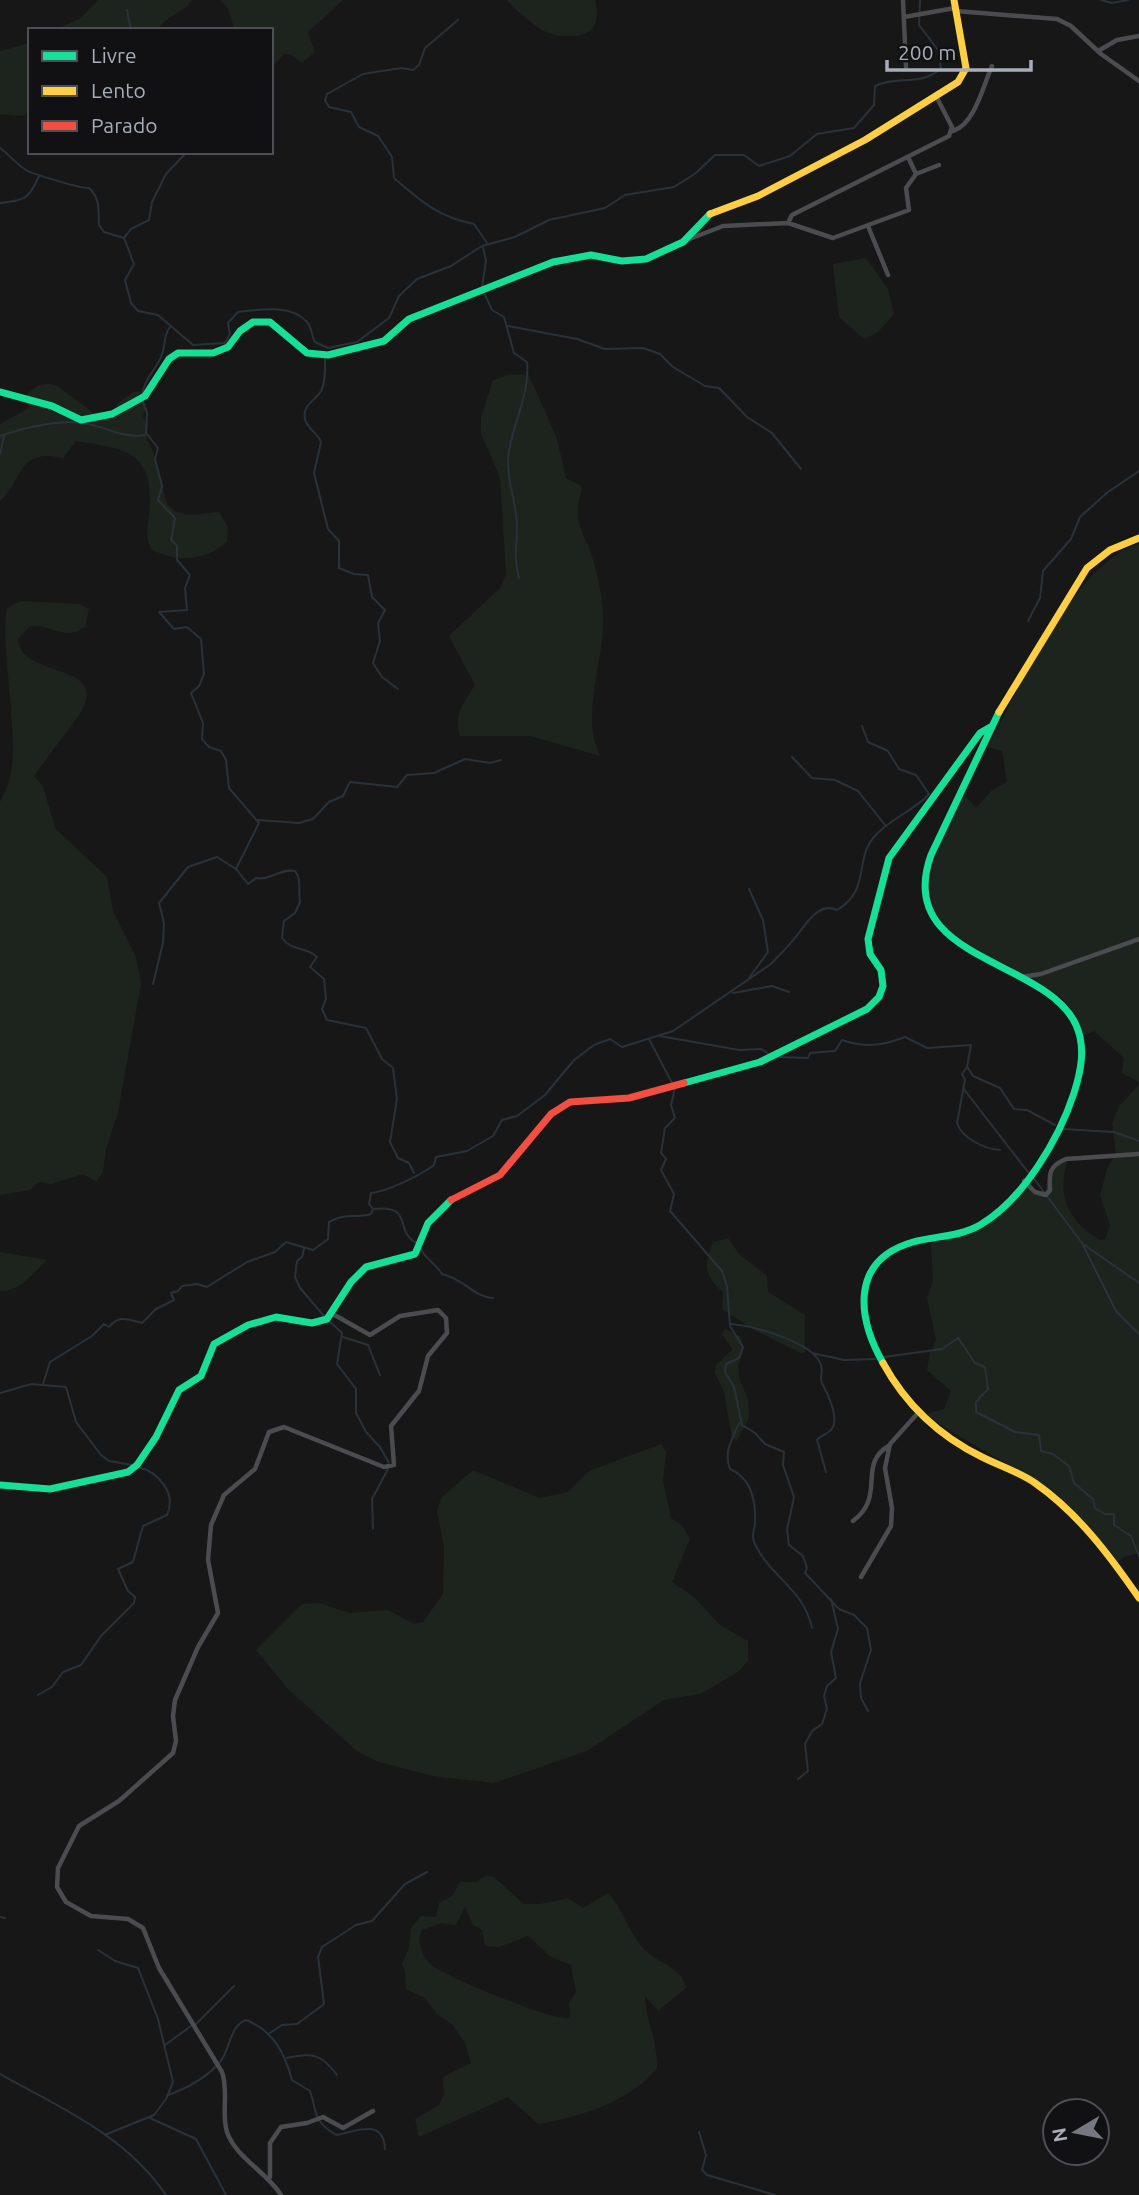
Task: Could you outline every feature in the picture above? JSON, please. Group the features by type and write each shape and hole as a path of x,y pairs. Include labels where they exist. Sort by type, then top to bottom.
{"main road":[{"path":"0,392 52,406 82,420 111,414 145,396 169,359 178,353 213,353 228,347 240,331 253,322 270,322 307,353 328,355 384,341 409,319 458,302 552,262 591,255 622,261 646,259 683,242 711,213 765,192 872,136 963,77 966,68 955,6"},
{"path":"1139,538 1100,556 1086,570 992,726 929,864 925,881 929,906 947,933 970,950 1020,977 1065,1009 1076,1027 1083,1056 1078,1082 1058,1134 996,1212 980,1225 948,1238 899,1247 869,1274 862,1298 867,1325 896,1387 917,1414 947,1437 1033,1481 1052,1496 1092,1532 1139,1598"},
{"path":"0,1485 50,1489 128,1472 137,1465 156,1437 179,1390 201,1376 214,1344 248,1325 276,1317 312,1323 327,1319 351,1282 366,1267 415,1254 428,1223 445,1203 500,1175 551,1114 570,1102 628,1098 760,1062 867,1009 879,998 883,986 881,970 870,954 868,939 889,858 980,733 992,726"}],"street":[{"path":"903,0 906,67"},
{"path":"904,18 955,6 1057,19 1070,26 1139,81"},
{"path":"1098,51 1117,40 1139,36"},
{"path":"788,223 792,215 940,141 961,127 970,116 992,66"},
{"path":"936,96 953,131"},
{"path":"908,157 916,174"},
{"path":"683,242 723,226 788,223 833,238 909,209 906,188 916,174 939,165"},
{"path":"867,226 888,275"},
{"path":"1020,977 1041,974 1139,939"},
{"path":"1023,1181 1035,1192 1046,1195 1050,1190 1050,1171 1060,1161 1119,1153 1139,1154"},
{"path":"281,2195 271,2178 240,2152 228,2134 226,2091 222,2072 159,1968 146,1932 128,1919 96,1918 71,1906 59,1892 57,1873 79,1826 119,1801 173,1753 176,1741 173,1716 175,1700 198,1647 218,1613 208,1560 211,1525 228,1490 255,1469 269,1432 284,1427 384,1467 394,1465 391,1426 422,1385 428,1356 447,1333 446,1318 438,1310 423,1310 395,1318 370,1335 331,1314"},
{"path":"853,1521 870,1503 873,1463 880,1451 890,1444 917,1414"},
{"path":"861,1577 891,1526 892,1508 885,1468 890,1444"},
{"path":"271,2178 270,2143 281,2127 307,2123 323,2117 344,2128 373,2111"}],"shaded area":[{"path":"98,0 192,0 159,28 59,28 81,18"},
{"path":"220,0 343,0 308,32 315,52 302,63 290,54 284,54 273,66 273,28 234,28 227,7"},
{"path":"507,0 595,0 597,17 588,32 575,36 552,34 530,21"},
{"path":"28,44 28,112 23,116 0,114 0,51"},
{"path":"866,258 888,289 894,314 878,332 864,339 839,317 833,264"},
{"path":"510,374 529,375 557,439 566,478 580,485 582,489 579,521 592,555 603,613 592,722 600,756 530,736 460,736 458,729 461,709 475,685 449,636 500,588 506,574 500,477 481,434 481,417 493,380"},
{"path":"39,385 57,386 98,416 115,414 117,404 133,392 140,391 146,405 143,417 148,424 146,438 153,451 167,504 185,514 219,512 228,527 227,542 210,553 191,558 171,556 151,549 147,533 150,506 146,472 131,455 107,446 76,441 63,458 48,456 29,461 0,501 0,424 29,408 27,394"},
{"path":"1139,544 1139,1082 1122,1073 1124,1058 1094,1031 1082,1036 1069,1006 1051,990 958,941 942,924 932,902 932,873 941,842 963,793 976,808 991,791 1007,782 1002,751 988,747 1051,631 1093,575 1116,555"},
{"path":"21,601 79,604 89,609 85,627 77,631 64,633 30,626 18,639 22,652 33,660 75,678 84,686 86,698 79,715 34,776 43,786 55,828 107,877 113,911 136,957 141,984 118,1112 106,1149 103,1172 96,1182 83,1174 51,1184 38,1182 30,1190 0,1195 0,802 11,775 13,749 5,622 7,609"},
{"path":"1139,1085 1139,1553 1124,1557 1116,1564 1085,1525 1058,1498 1021,1472 925,1414 944,1409 951,1391 927,1370 936,1340 927,1298 933,1281 931,1244 977,1230 1025,1185 1035,1193 1045,1193 1049,1170 1068,1159 1063,1185 1068,1206 1080,1224 1100,1240 1105,1239 1110,1225 1100,1195 1107,1169 1116,1153 1112,1123 1120,1105"},
{"path":"728,1238 739,1254 767,1276 768,1292 805,1315 805,1352 801,1353 756,1331 722,1309 723,1293 712,1281 707,1265 713,1242"},
{"path":"0,1252 47,1260 20,1285 0,1291"},
{"path":"725,1329 740,1336 744,1349 738,1365 739,1378 748,1399 749,1418 737,1441 732,1438 724,1392 715,1373 716,1365 733,1349 722,1335"},
{"path":"661,1444 666,1452 663,1480 671,1518 682,1525 690,1539 672,1582 694,1597 720,1625 748,1641 748,1661 738,1672 700,1694 664,1700 587,1751 493,1783 433,1776 379,1762 358,1752 288,1689 256,1650 302,1604 320,1603 350,1613 388,1610 414,1624 423,1622 443,1594 444,1547 437,1511 441,1498 473,1470 539,1498 568,1492 589,1471"},
{"path":"486,1876 494,1877 524,1904 540,1904 568,1898 583,1908 608,1893 641,1946 680,1976 686,1988 658,2011 645,1996 657,2068 646,2080 618,2099 570,2117 538,2124 508,2097 419,2137 415,2119 439,2105 444,2095 443,2077 471,2063 465,2043 453,2025 437,2014 425,1998 406,1989 402,1964 409,1948 411,1928 421,1916 436,1917 439,1903 452,1896 460,1882 475,1882","holes":["465,1907 473,1925 482,1930 485,1946 499,1947 528,1936 551,1957 571,1965 576,1992 569,2003 570,2018 544,2013 502,1998 444,1973 426,1960 419,1940 422,1930 441,1923 456,1925"]}],"waterway":[{"path":"0,148 30,172 89,188 93,192 99,210 99,225 104,232 124,238 134,264 125,280 131,303 138,311 158,315 193,345 225,343 230,334 228,323 238,312 274,309 300,316 309,324 315,342 328,348 357,342 389,318 399,296 417,279 451,266 482,246 515,237 549,220 605,208 625,195 674,187 696,173 715,155 744,155 759,166 790,156 817,134 854,128 874,105 875,86 926,77 941,68 938,50 919,25 920,0"},
{"path":"1101,0 1112,3 1128,0"},
{"path":"127,10 131,28"},
{"path":"458,20 425,48 419,65 413,70 401,68 363,74 327,94 325,100 329,107 351,112 359,127 378,136 392,157 394,178 440,212 474,224 487,243"},
{"path":"124,238 131,229 149,220 152,202 166,174 185,154"},
{"path":"0,203 26,197 39,176"},
{"path":"482,287 486,261 483,247"},
{"path":"485,295 492,310 504,317 514,353 527,362 526,385 508,461 517,525 516,556 519,578"},
{"path":"508,326 577,339 605,349 643,348 660,354 673,367 705,386 719,388 747,417 772,433 801,469"},
{"path":"142,394 160,360 170,327"},
{"path":"325,357 323,387 305,410 308,426 321,442 314,473 328,529 339,541 339,568 354,574 368,575 372,597 385,610 378,623 380,641 373,663 382,677 398,689"},
{"path":"142,399 147,413 146,433 158,448 155,459 162,486 158,500 175,518 171,540 177,546 177,560 190,575 185,588 187,610 159,612 174,629 187,627 201,639 204,674 199,686 191,693 203,723 202,739 209,747 221,751 226,760 229,788 259,823 236,869"},
{"path":"0,436 40,425 72,422 90,424 128,435 146,435"},
{"path":"0,454 4,436"},
{"path":"1028,621 1040,598 1043,571 1071,539 1080,517 1108,492 1139,471"},
{"path":"373,1209 369,1204 371,1193 421,1173 434,1165 436,1157 467,1151 493,1136 502,1120 517,1116 545,1095 574,1060 594,1045 610,1039 622,1047 673,1031 771,964 818,912 830,908 837,910 848,902 858,884 868,846 874,837 929,794 916,775 899,769 888,751 868,742 862,726"},
{"path":"792,757 812,778 835,780 858,791 885,825"},
{"path":"258,820 299,823 313,819 329,802 343,796 350,782 397,787 407,775 434,773 465,759 490,763 501,760"},
{"path":"153,984 163,943 164,923 159,903 188,867 217,857 236,869 248,884 256,878 295,871 299,882 300,902 295,913 284,921 282,938 290,945 317,957 310,967 324,979 326,999 322,1009 327,1020 366,1028 382,1059 393,1068 397,1099 390,1142 398,1158 409,1163 414,1173"},
{"path":"749,889 763,920 768,952 749,978"},
{"path":"733,993 772,986 789,992"},
{"path":"660,1036 739,1050 761,1049 769,1054"},
{"path":"778,1057 808,1058 810,1053 835,1051 842,1040 874,1045 905,1037 927,1048 971,1045 967,1067 962,1074 965,1080 957,1123 974,1142 1000,1150"},
{"path":"649,1039 672,1083"},
{"path":"968,1068 973,1076 1000,1088 1014,1109 1027,1110 1055,1125"},
{"path":"675,1088 671,1105 675,1118 665,1128 661,1153 666,1159 661,1170 674,1194 670,1211 722,1271 727,1286 730,1326 743,1347 739,1358 726,1364 725,1372 734,1387 742,1425 755,1433 765,1444 784,1452 783,1465 794,1497 787,1530 789,1545 803,1556 807,1568 805,1573 839,1609 854,1615 867,1628 871,1650 860,1683 861,1698 868,1711"},
{"path":"963,1088 1028,1172"},
{"path":"1063,1129 1114,1132 1139,1141"},
{"path":"1032,1176 1082,1243 1116,1311 1139,1334"},
{"path":"43,1384 50,1362 92,1336 104,1324 109,1327 117,1320 124,1319 142,1323 156,1309 174,1300 171,1293 182,1286 197,1284 207,1287 247,1262 275,1252 286,1242 313,1250 328,1239 329,1222 336,1219 371,1214 373,1209 394,1211 402,1220 410,1238 417,1243"},
{"path":"1083,1244 1139,1283"},
{"path":"420,1247 442,1274 485,1297 493,1298"},
{"path":"304,1249 302,1257 297,1261 295,1277 300,1288 324,1316"},
{"path":"328,1320 342,1333 337,1364 356,1389 356,1413 366,1432 380,1447 389,1463"},
{"path":"731,1324 753,1328 795,1342 816,1357 821,1365 821,1378 834,1417 832,1429 817,1440 826,1472"},
{"path":"343,1337 368,1345 380,1375"},
{"path":"884,1357 942,1349 958,1338 975,1363 985,1367 988,1389 976,1402 976,1412 1015,1432 1039,1435 1041,1451 1053,1454 1069,1466 1074,1483 1093,1499 1095,1508 1105,1514 1114,1514 1114,1525 1131,1536 1139,1556"},
{"path":"812,1353 844,1360 875,1359"},
{"path":"0,1393 31,1384 66,1387 76,1422 101,1455 109,1461 132,1465"},
{"path":"739,1423 730,1445 728,1463 730,1469 743,1478 751,1491 755,1515 754,1541 762,1556 802,1603 812,1628"},
{"path":"38,1695 52,1687 63,1672 81,1665 101,1636 134,1603 135,1597 128,1591 118,1569 133,1562 143,1526 167,1515 169,1507 164,1485 152,1474 138,1467"},
{"path":"373,1529 372,1499 388,1469"},
{"path":"798,1779 808,1771 805,1744 812,1731 822,1724 827,1709 824,1696 827,1686 836,1678 831,1652 838,1629 831,1599"},
{"path":"270,2033 282,2025 297,2024 324,2004 318,1957 322,1947 356,1925 372,1921 405,1884 427,1872"},
{"path":"0,1917 5,1918"},
{"path":"98,1950 115,1961 138,1968 158,2019 173,2082 166,2099 154,2115 107,2134"},
{"path":"196,2024 234,1986"},
{"path":"168,2095 196,2082 215,2068 223,2057 233,2032 246,2020 264,2030 277,2044 292,2080 310,2091 317,2116 323,2125 336,2135 373,2130 383,2139 385,2149"},
{"path":"165,2045 191,2026"},
{"path":"287,2058 315,2056 337,2075"},
{"path":"0,2074 69,2111 112,2139 150,2174 166,2195"},
{"path":"150,2118 196,2139 226,2195"},
{"path":"699,2132 706,2155 702,2170 707,2175 775,2195"}],"traffic: fast":[{"path":"0,392 52,406 81,420 112,414 145,396 169,359 178,353 213,353 228,347 240,331 253,322 270,322 307,353 328,355 384,341 409,319 553,262 591,255 622,261 646,259 683,242 710,214"},
{"path":"883,1363 874,1345 864,1309 869,1276 878,1262 893,1250 913,1242 972,1229 996,1214 1011,1200 1037,1167 1059,1130 1074,1093 1080,1068 1082,1050 1079,1033 1060,1003 1035,985 952,938 933,917 925,890 931,855 999,712"},
{"path":"684,1083 760,1062 867,1009 879,997 883,986 881,970 870,954 868,939 889,858 980,733 992,726"},
{"path":"0,1485 50,1489 128,1472 137,1465 156,1437 179,1390 201,1376 214,1344 248,1325 276,1317 312,1323 327,1319 351,1282 366,1267 415,1254 428,1223 451,1200"}],"traffic: slow":[{"path":"710,214 758,196 865,140 958,82 966,68 954,0"},
{"path":"999,712 1087,568 1110,550 1139,538"},
{"path":"883,1363 913,1406 938,1429 966,1449 1029,1479 1051,1495 1079,1521 1105,1551 1139,1598"}],"traffic: jam":[{"path":"451,1200 500,1175 551,1114 570,1102 629,1098 684,1083"}]}
